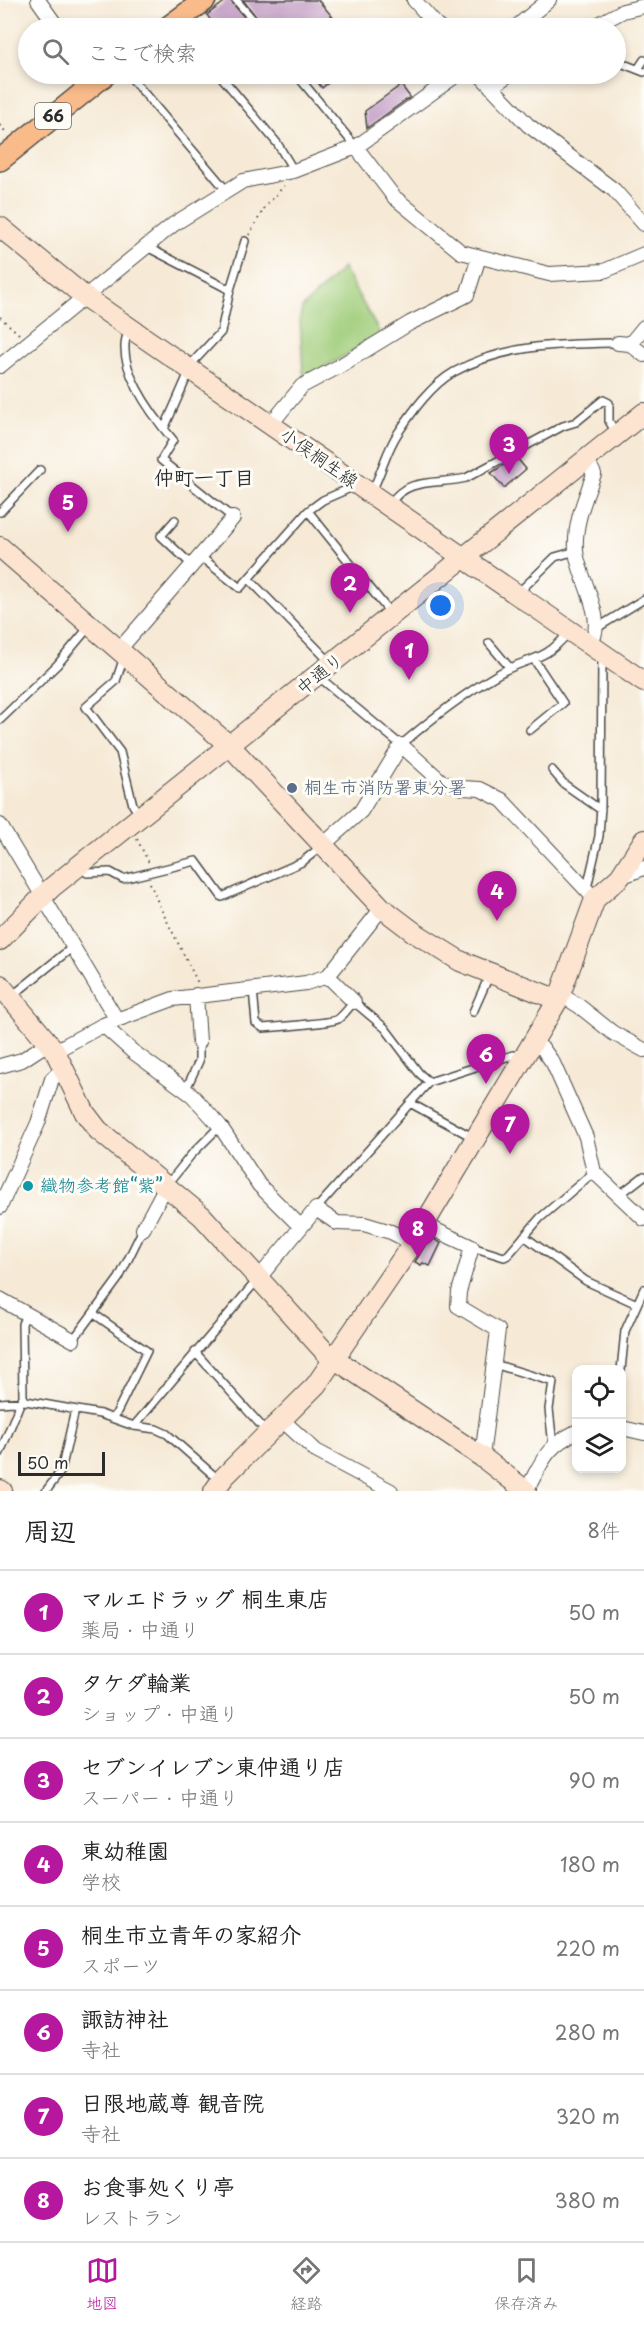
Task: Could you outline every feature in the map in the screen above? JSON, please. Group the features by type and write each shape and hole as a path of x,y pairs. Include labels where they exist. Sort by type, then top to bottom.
{"main road":[{"path":"184,18 205,0"},
{"name":"66","path":"0,160 89,84"}],"street":[{"path":"38,0 51,18"},
{"path":"414,0 430,18"},
{"path":"527,18 549,0"},
{"path":"610,18 623,11 644,6"},
{"path":"0,366 174,224 248,179 293,175 356,147 444,84"},
{"path":"488,84 528,125 614,190 644,224"},
{"path":"491,87 495,84"},
{"path":"356,147 394,197 461,252 549,274 604,271 644,254"},
{"name":"小俣桐生線","path":"0,227 85,297 570,631 597,642 644,682"},
{"path":"271,424 302,386 410,323 467,295 479,257"},
{"path":"644,327 624,344 644,355"},
{"name":"中通り","path":"0,940 43,895 231,747 644,413"},
{"path":"587,460 594,474 579,513 576,551 597,642"},
{"path":"121,654 233,518"},
{"path":"0,548 231,747 382,908 415,933 460,961 579,1006 613,1033 644,1050"},
{"path":"322,846 361,811 401,745 441,781 463,788 480,789 502,800 591,894"},
{"path":"0,825 117,1020"},
{"path":"620,877 644,840"},
{"path":"217,1486 316,1385 414,1243 560,998 591,894 620,877 644,868"},
{"path":"0,1066 56,1054 103,1025 174,999 306,983 328,976 382,908"},
{"path":"328,976 354,1002"},
{"path":"5,992 56,1054 85,1113 98,1130 213,1226 258,1279 335,1360 482,1457 526,1491 553,1446 572,1434"},
{"path":"199,995 199,1042"},
{"path":"103,1025 132,1051 186,1089 220,1126 255,1180 301,1227"},
{"path":"529,1050 543,1049 553,1063 586,1137 594,1172 644,1219"},
{"path":"0,1207 38,1123 52,1079 56,1054"},
{"path":"143,1229 166,1186"},
{"path":"258,1279 316,1209 337,1222 364,1224 391,1232 414,1243"},
{"path":"425,1225 472,1247 459,1292 458,1306 498,1330 482,1457"},
{"path":"0,1299 27,1312 73,1340"},
{"path":"275,1426 385,1490"},
{"path":"626,1429 644,1433"}],"lane":[{"path":"236,0 251,18"},
{"path":"626,65 641,71 644,60"},
{"path":"136,84 227,191"},
{"path":"227,84 277,143 293,175"},
{"path":"304,84 356,147"},
{"path":"164,429 191,369 221,332 230,290 245,241"},
{"path":"145,246 230,290"},
{"path":"130,328 124,350 127,362 146,402 173,440 173,444 161,460 233,518"},
{"path":"175,520 161,536 240,588 308,511 364,489 398,434 430,393 453,373 483,360 524,348 624,344"},
{"path":"389,506 395,495 414,485 424,482 449,483 466,478 563,426 576,422 603,400 609,403 609,421 617,435"},
{"path":"0,512 40,470"},
{"path":"308,511 392,616"},
{"path":"517,594 555,557 576,551"},
{"path":"249,579 325,670 401,745 455,703 510,668 535,661 550,652 570,631"},
{"path":"591,894 601,810 600,662 597,642 644,599"},
{"path":"0,720 57,665 90,626"},
{"path":"489,643 510,668"},
{"path":"121,654 116,681 86,707 120,752 135,822"},
{"path":"530,730 563,703 535,661"},
{"path":"552,770 564,784 601,810"},
{"path":"80,866 87,873 110,872 123,879 198,862 222,897 303,862 322,846"},
{"path":"5,992 74,946"},
{"path":"473,1012 491,973"},
{"path":"253,989 256,1023 263,1028 313,1022 327,1024 337,1020 354,1002 386,1028 419,1073 429,1082"},
{"path":"186,1089 199,1061 199,1042"},
{"path":"316,1209 429,1082 529,1050"},
{"path":"410,1103 476,1139"},
{"path":"166,1186 191,1155 220,1126"},
{"path":"472,1247 504,1257 540,1218 594,1172"},
{"path":"618,1196 644,1176"},
{"path":"73,1340 94,1314 125,1267 143,1229"},
{"path":"524,1236 586,1281 637,1304"},
{"path":"134,1426 258,1279"},
{"path":"621,1365 624,1338 644,1289"},
{"path":"0,1453 22,1401 22,1324 27,1312"},
{"path":"94,1314 147,1351 114,1418"},
{"path":"195,1352 275,1426"},
{"path":"494,1364 553,1382 549,1409 553,1446"},
{"path":"0,1403 22,1401 114,1418 134,1426 156,1429 167,1434 217,1486"},
{"path":"46,1491 61,1471 75,1410"}],"path":[{"path":"0,125 8,136"},
{"path":"245,241 265,207 293,175"},
{"path":"0,317 29,343"},
{"path":"135,822 159,905 199,995"}],"green space":[{"path":"343,268 381,335 309,376 303,373 300,318 302,308"}],"building":[{"path":"230,0 245,18 209,18 207,15"},
{"path":"243,0 318,0 333,18 257,18"},
{"path":"401,85 410,97 367,128 365,111"},
{"path":"516,457 526,469 504,488 491,473"},
{"path":"430,1237 441,1243 430,1266 423,1263 421,1265 415,1262"}],"place":[{"name":"セブンイレブン東仲通り店","path":"509,474"},
{"name":"桐生市立青年の家紹介","path":"68,532"},
{"name":"タケダ輪業","path":"350,613"},
{"name":"マルエドラッグ 桐生東店","path":"409,680"},
{"name":"桐生市消防署東分署","path":"292,788"},
{"name":"東幼稚園","path":"497,921"},
{"name":"諏訪神社","path":"486,1084"},
{"name":"日限地蔵尊 観音院","path":"510,1154"},
{"name":"織物参考館“紫”","path":"28,1186"},
{"name":"お食事処くり亭","path":"418,1258"}],"district":[{"name":"仲町一丁目","path":"204,478"}]}
